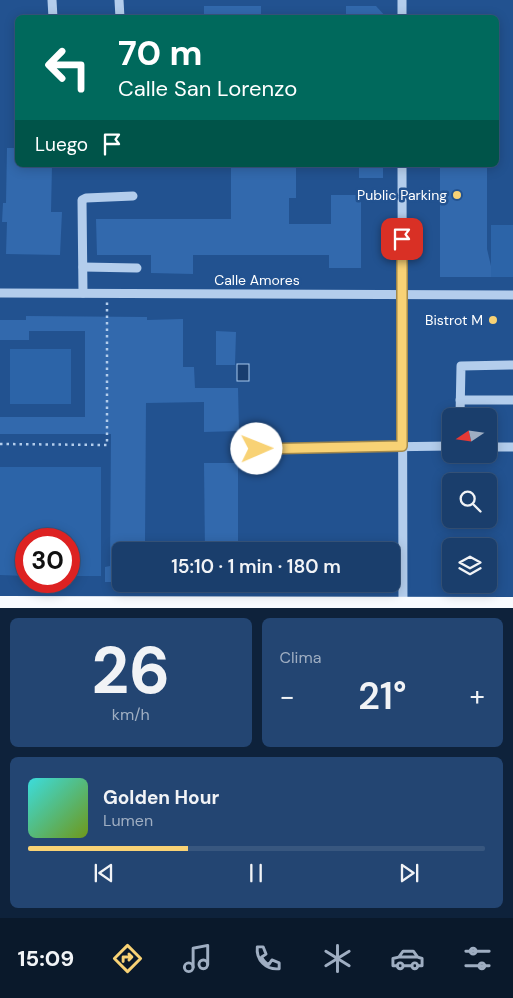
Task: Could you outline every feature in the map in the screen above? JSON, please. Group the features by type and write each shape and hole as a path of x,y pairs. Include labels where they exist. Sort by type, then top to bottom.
{"main road":[{"path":"0,602 54,605 403,605 513,603"}],"street":[{"path":"52,0 52,15"},
{"path":"119,0 120,15"},
{"path":"402,0 402,15"},
{"path":"402,167 403,605"},
{"path":"83,293 82,200 86,198 133,196"},
{"path":"83,267 137,268"},
{"name":"Calle Amores","path":"0,293 513,295"},
{"path":"460,408 461,366 513,365"},
{"path":"460,400 513,400"},
{"path":"239,449 442,446"},
{"path":"498,447 513,447"}],"path":[{"path":"0,444 107,445 107,293"}],"shaded area":[{"path":"491,225 513,225 513,277 491,277"},
{"path":"10,349 71,349 71,404 10,404"},
{"path":"237,364 249,364 249,381 237,381"},
{"path":"0,467 101,467 101,576 80,576 80,528 15,528 15,576 0,575"}],"building":[{"path":"204,6 261,6 261,15 204,15"},
{"path":"346,6 376,6 384,15 346,15"},
{"path":"7,148 15,148 15,167 52,167 51,212 62,212 60,255 6,254 7,222 2,222 3,203 6,203"},
{"path":"231,167 296,167 296,198 289,198 289,224 331,224 331,195 361,195 361,268 329,268 329,255 193,255 193,274 151,273 151,255 97,255 96,219 231,219"},
{"path":"359,167 383,167 383,178 359,178"},
{"name":"Public Parking","path":"440,167 487,167 487,249 491,266 491,277 440,277"},
{"path":"26,316 147,317 147,320 183,319 183,367 194,367 195,388 238,388 239,431 204,432 204,402 146,403 145,542 112,542 112,582 105,582 105,567 110,566 111,434 0,434 0,417 85,417 85,331 29,331 29,340 0,340 0,320 26,320"},
{"path":"216,331 236,332 235,365 216,365"},
{"path":"204,463 238,463 238,542 205,542"}],"place":[{"name":"Public Parking","path":"457,195"},
{"name":"Bistrot M","path":"493,320"}],"route":[{"path":"257,449 402,446 402,239"}]}
